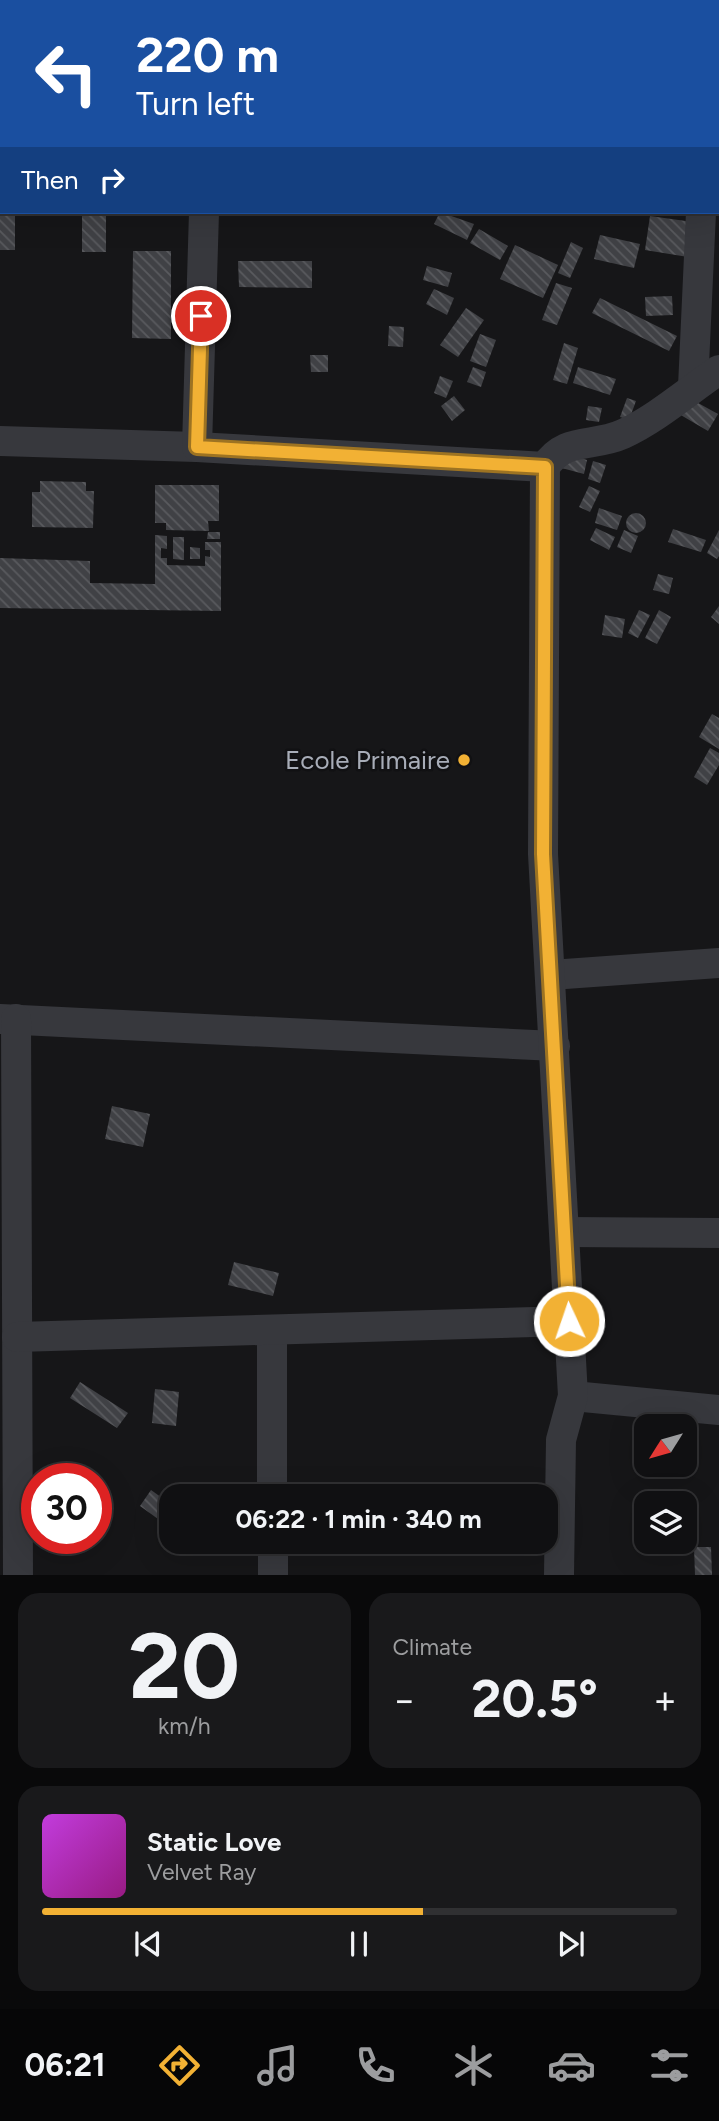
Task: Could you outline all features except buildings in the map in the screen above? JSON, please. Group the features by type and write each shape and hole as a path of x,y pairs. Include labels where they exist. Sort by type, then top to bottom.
{"street":[{"path":"197,447 204,214"},
{"path":"693,387 701,214"},
{"path":"559,1575 561,1440 573,1396 543,854 545,467 555,452 623,434 719,370"},
{"path":"0,441 197,447 545,467"},
{"path":"551,975 719,963"},
{"path":"18,1575 9,1398 17,1338 8,1019 555,1046"},
{"path":"565,1232 719,1233"},
{"path":"17,1338 569,1321"},
{"path":"272,1330 272,1484"},
{"path":"573,1396 719,1410"},
{"path":"272,1554 273,1575"}],"place":[{"name":"Ecole Primaire","path":"464,760"}],"route":[{"path":"201,316 197,447 545,467 547,493 543,854 569,1321"}]}
